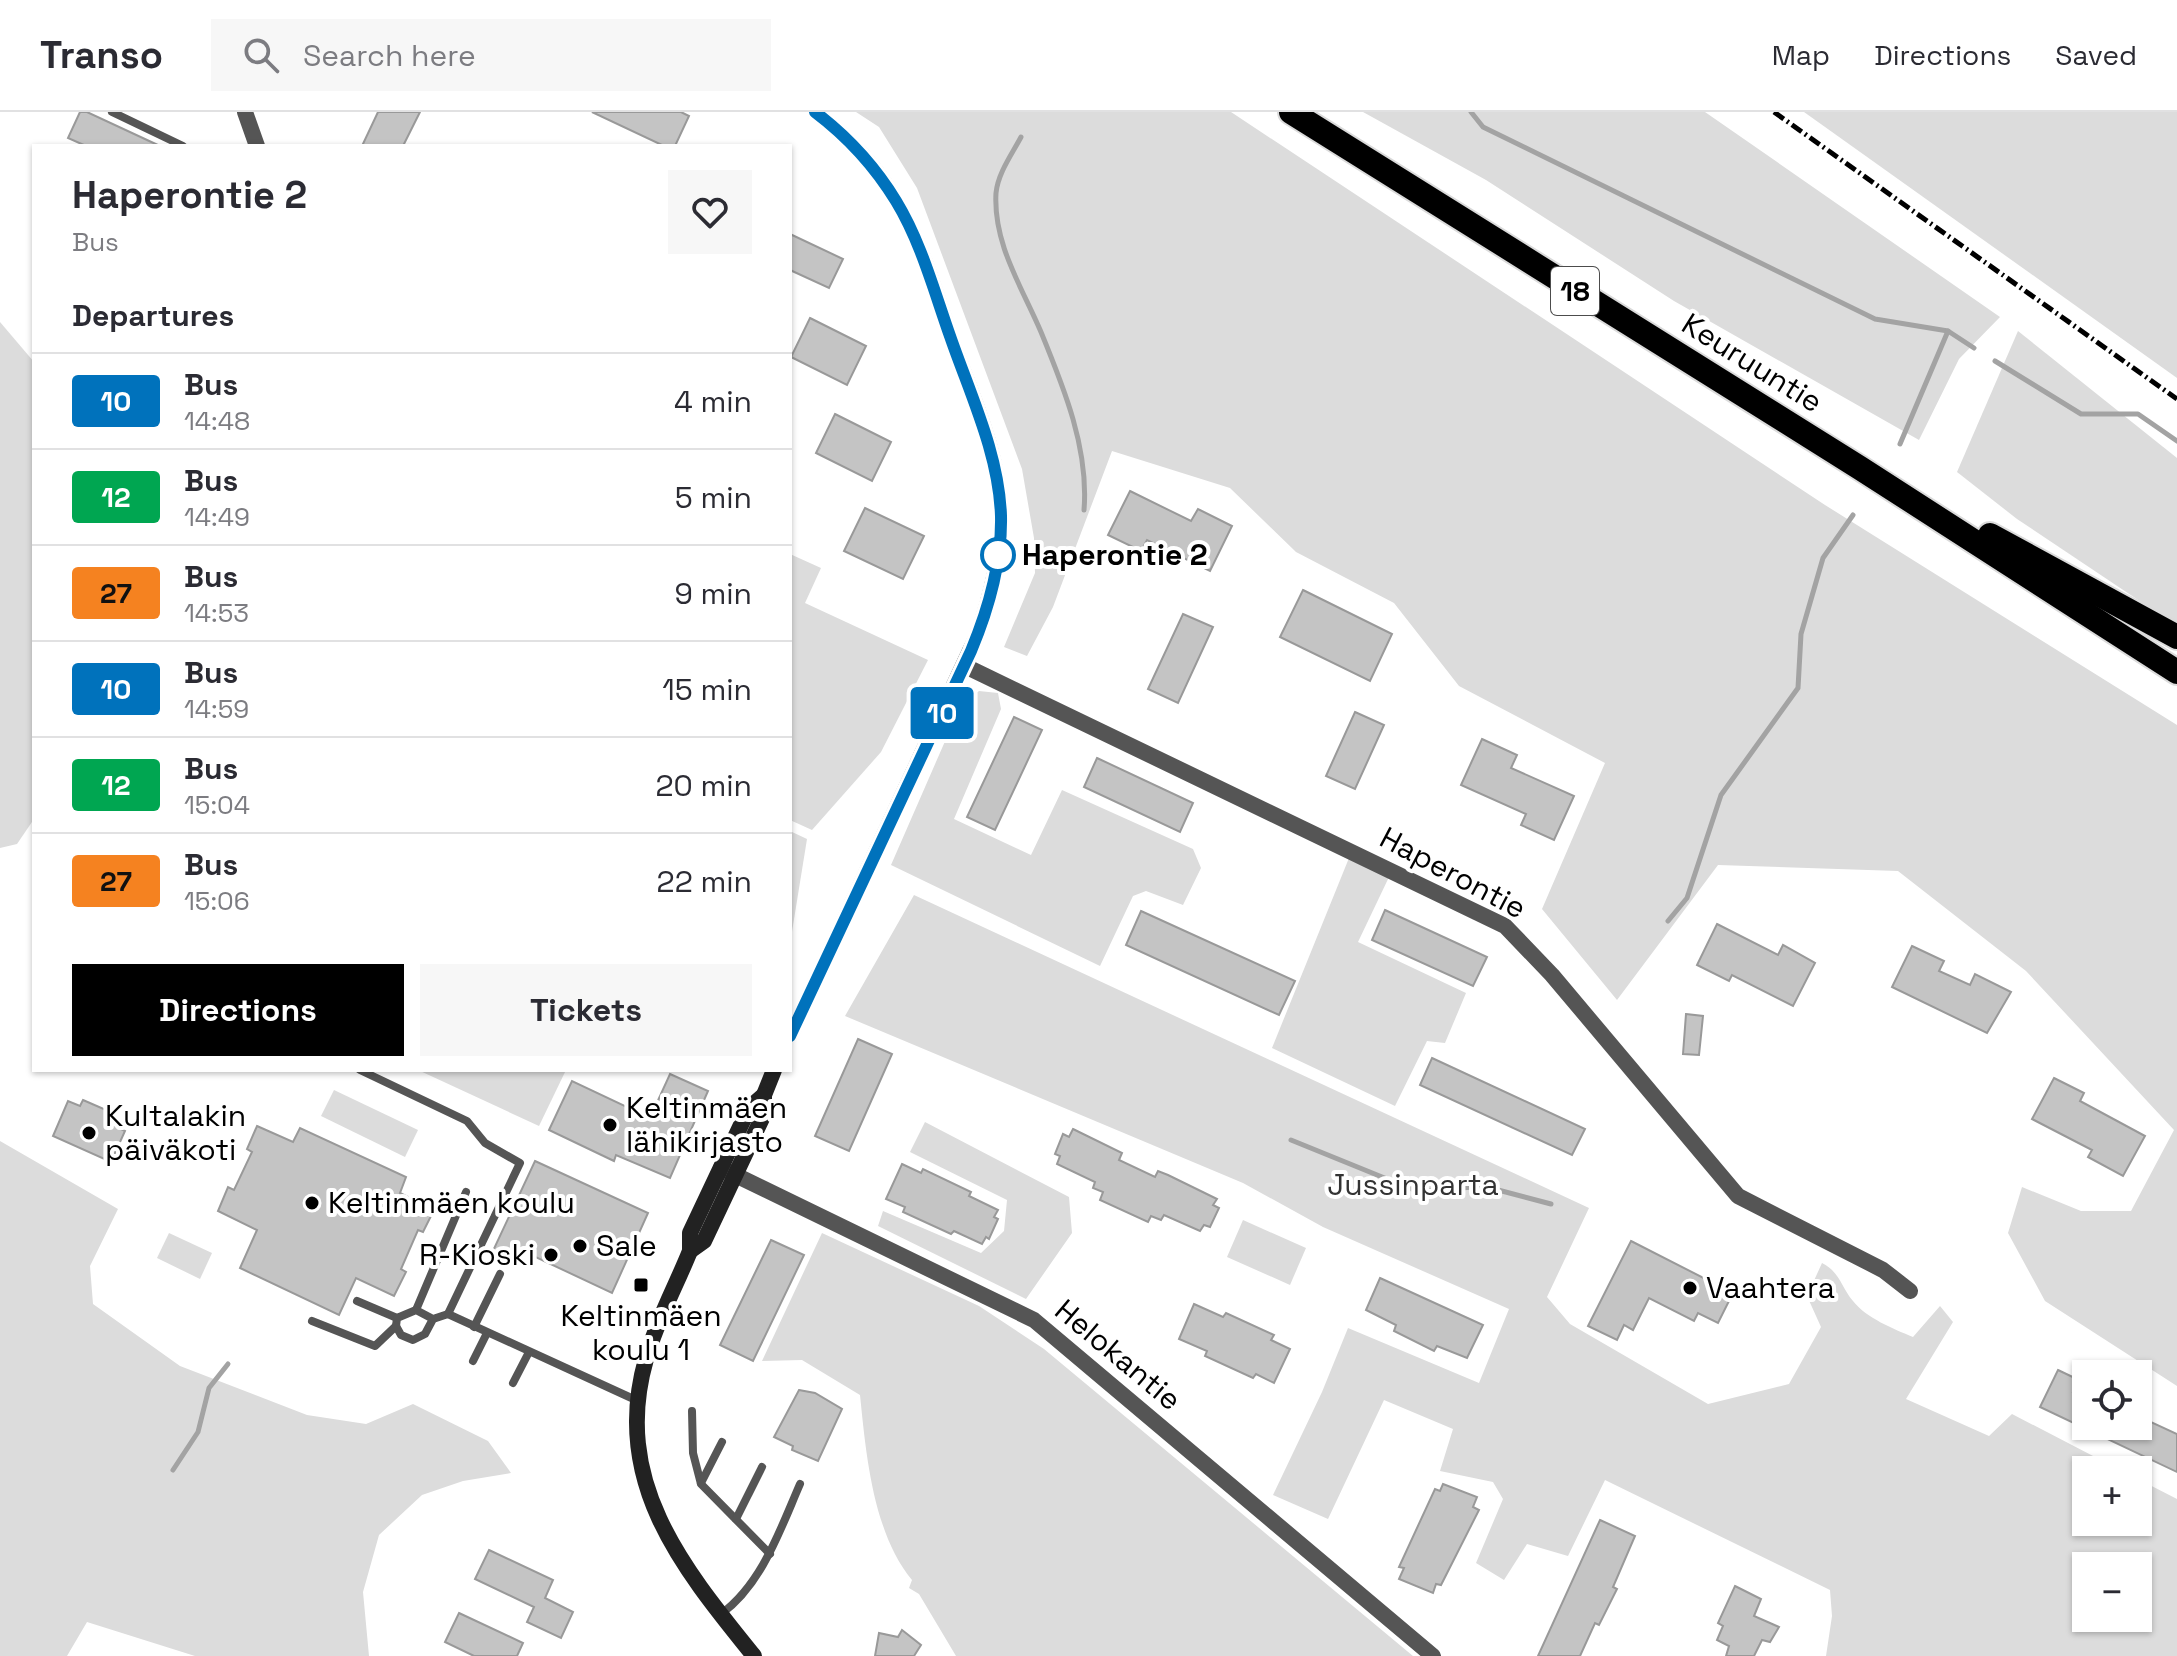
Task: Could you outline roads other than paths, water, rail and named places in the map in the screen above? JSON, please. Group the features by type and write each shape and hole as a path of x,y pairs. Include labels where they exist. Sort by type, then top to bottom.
{"highway":[{"name":"Keuruuntie","path":"1291,112 1860,468 2177,672"},
{"path":"1860,468 2177,637"},
{"path":"2097,620 2177,683"}],"main road":[{"path":"792,1032 965,666 993,591 1001,515 991,454 919,249 898,204 853,143 815,112"},
{"path":"754,1656 693,1580 662,1530 642,1469 638,1401 646,1358 690,1251 690,1233 728,1171 749,1108 764,1095 773,1072"}],"street":[{"path":"245,112 256,144"},
{"name":"Haperontie","path":"965,666 1505,926 1544,965 1738,1196 1883,1270 1910,1291"},
{"name":"Helokantie","path":"728,1171 1034,1320 1433,1656"}],"lane":[{"path":"112,112 179,144"},
{"path":"364,1072 467,1121 485,1143 520,1163 448,1314"},
{"path":"312,1321 375,1346 396,1322 416,1310 466,1192"},
{"path":"474,1327 500,1274"},
{"path":"357,1301 396,1322 401,1335 413,1340 425,1334 433,1319 448,1314 638,1401"},
{"path":"416,1310 433,1319"},
{"path":"473,1361 487,1333"},
{"path":"513,1383 529,1352"},
{"path":"692,1411 693,1453 701,1484 770,1554"},
{"path":"701,1484 722,1442"},
{"path":"736,1519 762,1467"},
{"path":"720,1614 738,1601 770,1554 800,1484"}],"waterway":[{"path":"1471,112 1483,127 1875,319 1948,331 1974,348"},
{"path":"1021,137 997,186 999,230 1010,265 1050,353 1073,419 1083,464 1084,510"},
{"path":"1900,444 1948,331"},
{"path":"1995,361 2081,414 2138,414 2177,441"},
{"path":"1668,921 1687,898 1721,795 1798,688 1801,634 1823,558 1853,515"},
{"path":"1291,1140 1419,1192 1483,1186 1551,1204"},
{"path":"173,1470 198,1432 209,1388 228,1364"}],"railway":[{"path":"1774,112 2177,399"}],"place":[{"name":"Haperontie 2","path":"998,555"},
{"name":"Keltinmäen lähikirjasto","path":"610,1125"},
{"name":"Kultalakin päiväkoti","path":"89,1133"},
{"name":"Keltinmäen koulu","path":"312,1203"},
{"name":"Sale","path":"580,1246"},
{"name":"R-Kioski","path":"551,1255"},
{"name":"Keltinmäen koulu 1","path":"641,1285"},
{"name":"Vaahtera","path":"1690,1288"}],"park label":[{"name":"Jussinparta","path":"1413,1185"}]}
